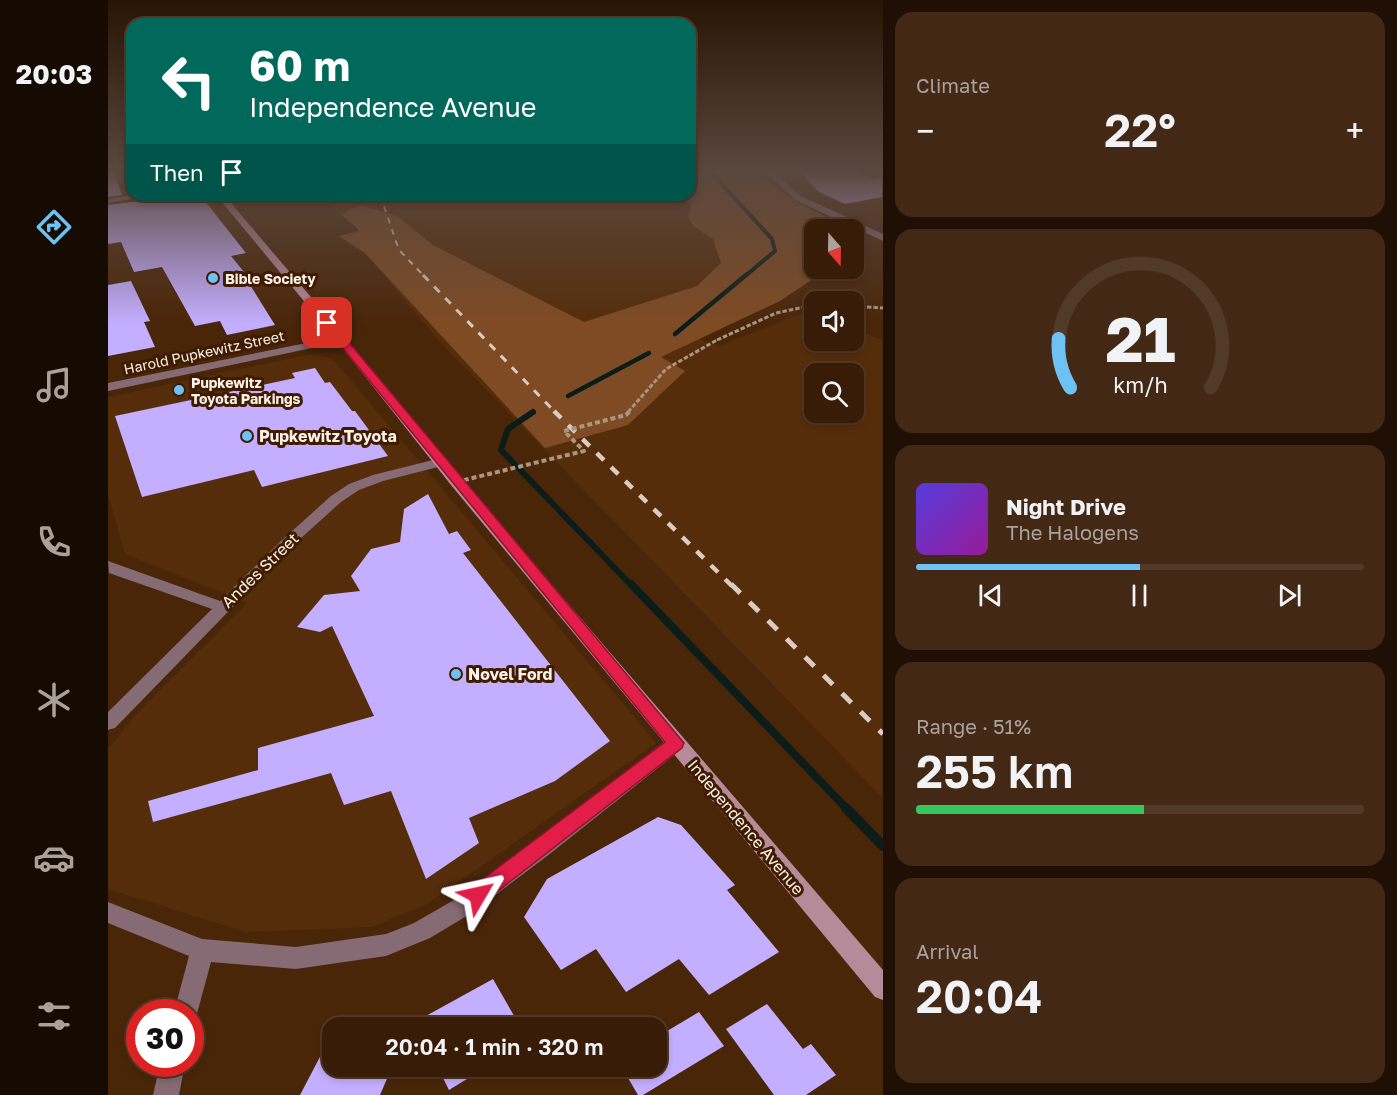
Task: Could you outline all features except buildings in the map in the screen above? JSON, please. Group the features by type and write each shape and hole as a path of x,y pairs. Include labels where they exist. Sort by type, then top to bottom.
{"main road":[{"name":"Independence Avenue","path":"243,222 456,482 882,989"}],"street":[{"path":"849,222 882,238"},
{"name":"Harold Pupkewitz Street","path":"108,387 341,339"},
{"name":"Andes Street","path":"108,723 285,545 354,487 378,478 441,462"},
{"path":"108,566 222,607"},
{"path":"108,912 125,921 202,950 296,958 386,945 422,931 462,907 544,847 676,743"},
{"path":"189,999 202,950"},
{"path":"166,1095 170,1077"}],"path":[{"path":"456,482 584,451 564,431 626,415 666,369 717,340 770,315 804,306"},
{"path":"864,307 882,308"}],"shaded area":[{"path":"350,222 405,222 433,245 584,322 697,286 721,263 713,239 691,222 804,222 804,279 813,279 780,301 661,357 685,371 628,425 545,448 365,253 339,236 360,231"},
{"path":"351,222 746,222 773,247 685,334 719,346 804,312 804,351 864,351 864,333 882,340 882,797 440,342 365,253 335,237 360,230"},
{"path":"312,354 333,359 656,743 427,904 372,927 246,932 108,889 108,749 139,711 247,603 125,554 108,494 108,397"}],"waterway":[{"path":"744,277 775,251 772,239 757,222"},
{"path":"675,334 746,275"},
{"path":"568,396 649,353"},
{"path":"533,412 508,429 501,450 632,586"},
{"path":"631,584 847,809"},
{"path":"846,808 883,846"}],"railway":[{"path":"389,222 399,250 425,277"},
{"path":"423,275 555,412"},
{"path":"555,412 732,586"},
{"path":"731,584 883,734"}],"place":[{"name":"Bible Society","path":"213,278"},
{"name":"Pupkewitz Toyota Parkings","path":"179,390"},
{"name":"Pupkewitz Toyota","path":"247,436"},
{"name":"Novel Ford","path":"456,674"}],"route":[{"path":"327,323 456,482 676,743 544,847 478,895"}]}
